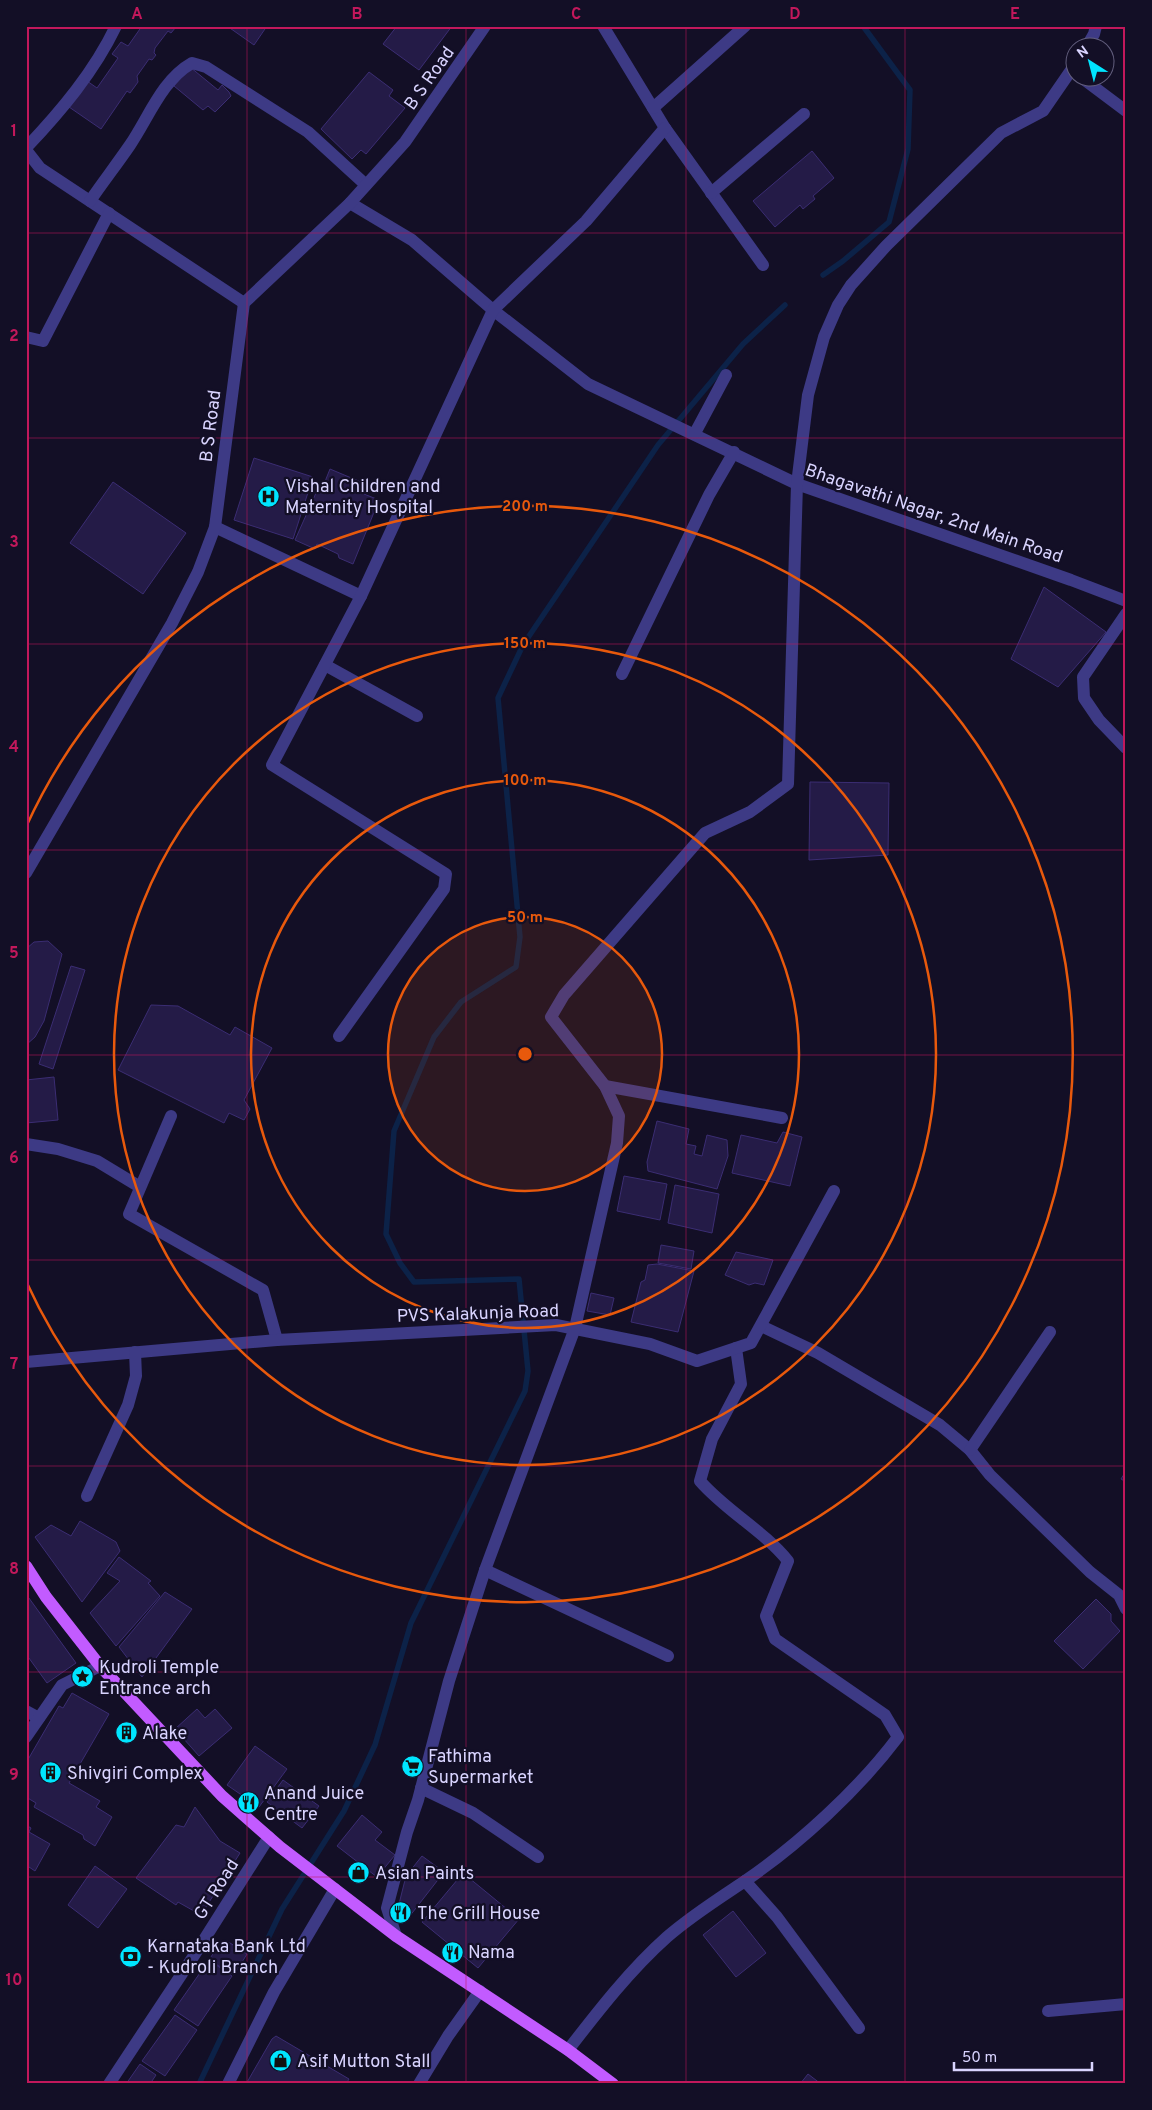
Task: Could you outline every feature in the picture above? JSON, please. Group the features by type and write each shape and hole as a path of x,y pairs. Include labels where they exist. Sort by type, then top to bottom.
{"main road":[{"path":"26,1566 46,1597 100,1666 222,1796 280,1847 396,1936 568,2050 614,2084"}],"street":[{"path":"116,26 102,55 54,118 26,149 40,168 244,304"},
{"name":"B S Road","path":"26,873 172,623 198,572 215,527 244,304 350,203 405,142 485,26"},
{"path":"603,26 665,128 763,265"},
{"path":"653,108 745,26"},
{"path":"1092,38 1096,26"},
{"path":"90,201 130,145 163,91 192,62 206,67 308,132 366,185"},
{"path":"396,1936 387,1908 449,1681 485,1570 575,1328 617,1143 619,1116 605,1086 551,1017 564,994 705,833 750,812 788,784 797,484 808,395 824,337 838,305 851,285 886,246 1001,133 1043,111 1064,86"},
{"path":"1098,88 1126,110"},
{"path":"711,193 804,114"},
{"path":"339,1036 444,889 446,874 272,766 361,596 493,310 586,221 665,128"},
{"name":"Bhagavathi Nagar, 2nd Main Road","path":"350,203 412,240 493,310 588,384 734,452 797,484 1126,601"},
{"path":"26,337 42,341 109,213"},
{"path":"691,432 726,375"},
{"path":"622,674 709,495 734,452"},
{"path":"215,527 361,596"},
{"path":"1126,614 1084,677 1084,698 1099,720 1126,748"},
{"path":"325,665 417,716"},
{"path":"605,1086 782,1118"},
{"path":"171,1116 128,1214 263,1290 276,1340"},
{"path":"26,1144 58,1149 97,1161 140,1187"},
{"name":"PVS Kalakunja Road","path":"26,1362 276,1340 556,1325 650,1344 697,1361 751,1343 762,1326 834,1191"},
{"path":"762,1326 818,1353 927,1417 958,1439 997,1482 1090,1572 1122,1590 1126,1609"},
{"path":"970,1450 1050,1332"},
{"path":"568,2050 607,2000 666,1938 696,1914 777,1859 868,1774 898,1738 884,1715 774,1639 766,1616 788,1561 774,1543 713,1496 700,1481 712,1439 741,1384 736,1348"},
{"path":"87,1496 128,1406 136,1376 136,1352"},
{"path":"485,1570 668,1656"},
{"path":"26,1737 62,1685 100,1666"},
{"path":"26,1711 39,1718"},
{"path":"421,1788 473,1813 538,1857"},
{"name":"GT Road","path":"110,2084 196,1954 269,1837"},
{"path":"745,1881 777,1917 859,2028"},
{"path":"228,2084 330,1885"},
{"path":"419,2084 448,2036 480,1991"},
{"path":"1048,2011 1126,2004"}],"building":[{"path":"142,26 176,27 171,33 168,31 155,48 154,53 156,55 152,60 149,59 137,76 138,82 130,93 127,91 101,129 69,107 87,81 97,88 118,58 112,54 121,42 128,46"},
{"path":"227,26 267,26 254,45"},
{"path":"397,26 452,26 419,70 383,44"},
{"path":"190,67 218,90 222,85 229,92 231,96 215,112 208,106 203,110 174,86"},
{"path":"369,72 393,90 389,96 405,108 366,154 361,150 352,159 321,129"},
{"path":"812,151 834,178 813,196 815,199 803,209 800,205 775,227 753,201"},
{"path":"254,458 313,477 293,539 234,520"},
{"path":"330,469 368,485 364,494 379,500 353,564 339,558 338,554 317,544 315,549 295,540 320,484 324,484"},
{"path":"113,482 186,533 143,594 70,543"},
{"path":"1044,587 1106,632 1058,687 1011,659"},
{"path":"810,782 889,783 888,855 809,860"},
{"path":"48,941 62,954 44,1021 35,1037 26,1045 26,949 34,942"},
{"path":"71,966 85,970 53,1069 39,1064"},
{"path":"151,1005 178,1006 230,1035 235,1027 272,1048 244,1100 250,1109 244,1120 229,1113 224,1123 118,1070"},
{"path":"54,1077 58,1120 26,1123 26,1080"},
{"path":"657,1121 689,1129 686,1144 696,1146 694,1154 702,1156 707,1135 727,1140 728,1156 717,1189 648,1171 647,1162"},
{"path":"783,1132 802,1137 790,1186 732,1173 741,1135 777,1143"},
{"path":"624,1176 667,1184 660,1220 617,1211"},
{"path":"675,1185 719,1194 712,1233 668,1223"},
{"path":"661,1245 694,1251 691,1269 658,1263"},
{"path":"736,1252 773,1260 764,1285 755,1283 749,1285 725,1275"},
{"path":"657,1264 694,1271 678,1332 631,1322 641,1282 645,1280 648,1265"},
{"path":"591,1293 614,1298 610,1315 587,1311"},
{"path":"1126,1471 1126,1482 1121,1479"},
{"path":"80,1521 116,1542 120,1551 82,1602 35,1537 51,1525 71,1536"},
{"path":"119,1557 151,1581 148,1583 160,1596 116,1646 90,1613 120,1581 107,1573"},
{"path":"165,1592 192,1609 142,1677 119,1647"},
{"path":"26,1594 76,1663 47,1683 26,1654"},
{"path":"1096,1599 1111,1614 1111,1621 1120,1631 1083,1669 1054,1641"},
{"name":"Shivgiri Complex","path":"72,1693 109,1714 69,1783 100,1801 96,1807 112,1817 95,1846 84,1839 83,1835 34,1807 36,1803 26,1797 26,1763 59,1706 63,1708"},
{"path":"197,1709 205,1718 215,1709 232,1728 199,1756 175,1729"},
{"name":"Alake","path":"124,1723 135,1738 129,1743 117,1727"},
{"path":"255,1746 287,1769 259,1807 227,1785"},
{"path":"283,1780 319,1806 302,1828 267,1802"},
{"path":"195,1807 220,1841 240,1853 201,1915 178,1902 176,1905 136,1878 176,1825 184,1827"},
{"path":"362,1815 382,1832 375,1840 395,1855 377,1877 337,1846"},
{"path":"26,1825 31,1828 29,1832 50,1844 35,1871 26,1865"},
{"path":"422,1856 444,1872 409,1917 398,1908 406,1876"},
{"path":"95,1866 127,1889 98,1928 68,1905"},
{"path":"463,1873 519,1919 478,1968 422,1922"},
{"path":"733,1911 766,1953 736,1977 703,1935"},
{"path":"227,1941 247,1954 234,1975 209,1960 216,1949 221,1951"},
{"path":"209,1960 232,1976 198,2026 174,2010"},
{"path":"175,2015 197,2030 165,2076 142,2061"},
{"path":"276,2036 349,2079 346,2084 246,2084 272,2039"},
{"path":"140,2064 156,2075 150,2084 126,2084"},
{"path":"808,2074 821,2084 800,2084"}],"waterway":[{"path":"823,275 843,261 889,222 908,149 910,90 863,26"},
{"path":"199,2084 282,1909 344,1811 375,1745 411,1623 525,1391 528,1371 519,1279 414,1282 400,1263 386,1234 394,1131 434,1037 461,1002 516,967 520,937 498,698 523,645 658,445 743,344 785,305"}],"place":[{"name":"Vishal Children and Maternity Hospital","path":"269,496"},
{"name":"Kudroli Temple Entrance arch","path":"83,1677"},
{"name":"Alake","path":"126,1733"},
{"name":"Fathima Supermarket","path":"412,1766"},
{"name":"Shivgiri Complex","path":"51,1773"},
{"name":"Anand Juice Centre","path":"248,1803"},
{"name":"Asian Paints","path":"359,1873"},
{"name":"The Grill House","path":"401,1913"},
{"name":"Nama","path":"452,1952"},
{"name":"Karnataka Bank Ltd - Kudroli Branch","path":"131,1956"},
{"name":"Asif Mutton Stall","path":"281,2061"}]}
